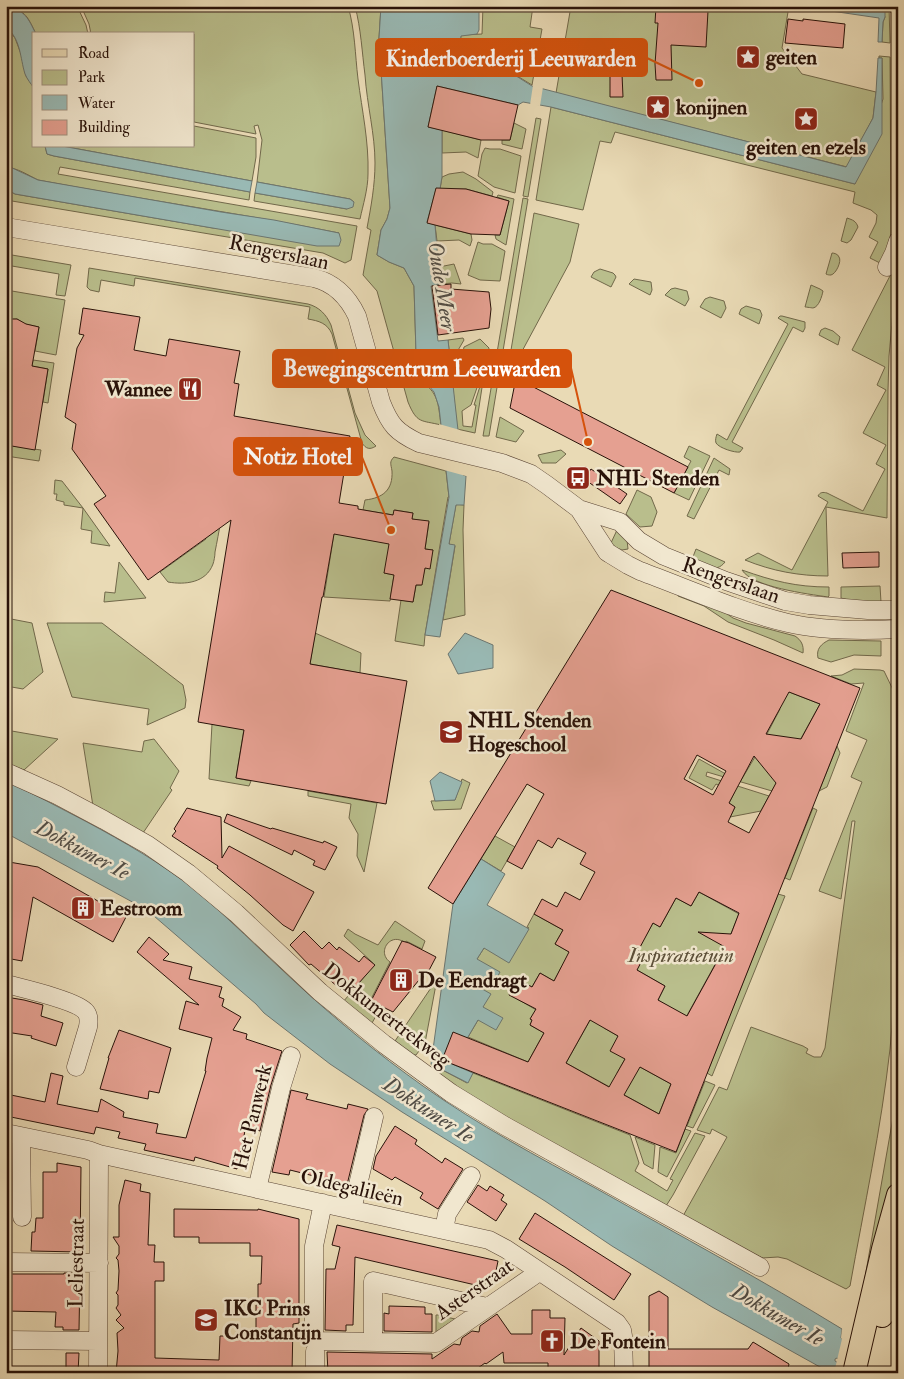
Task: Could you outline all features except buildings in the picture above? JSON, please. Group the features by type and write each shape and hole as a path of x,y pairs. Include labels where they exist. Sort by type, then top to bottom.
{"main road":[{"path":"866,1373 867,1344 883,1249 898,1195"},
{"path":"854,1373 898,1261"}],"street":[{"name":"Rengerslaan","path":"6,227 314,278 329,283 346,296 352,306 357,316 381,402 392,424 408,438 418,443 502,463 531,474 579,509 620,522 639,541 664,556 726,581 785,601 868,610 898,610"},
{"path":"887,267 898,241"},
{"name":"Rengerslaan","path":"579,509 607,552 640,571 718,602 787,623 808,627 860,631 898,630"},
{"path":"718,602 726,581"},
{"name":"Dokkumertrekweg","path":"6,772 57,795 104,820 148,845 188,872 229,907 320,992 384,1044 451,1093 512,1130 760,1267"},
{"path":"6,984 46,995 82,1008 87,1013 88,1027 76,1067"},
{"name":"Het Panwerk","path":"257,1188 281,1088 291,1056"},
{"path":"352,1210 374,1118"},
{"path":"14,1135 22,1217"},
{"name":"Oldegalileën","path":"14,1135 88,1150 495,1243 617,1323 623,1336 624,1373"},
{"name":"Leliestraat","path":"98,1373 99,1154"},
{"path":"444,1230 447,1214 471,1176"},
{"path":"315,1373 313,1331 314,1246 322,1203"},
{"path":"6,1262 99,1263"},
{"name":"Asterstraat","path":"315,1345 324,1342 436,1343 539,1272"},
{"path":"373,1342 373,1281 487,1307"},
{"path":"6,1340 98,1341"}],"green space":[{"path":"7,6 77,6 88,32 35,32 26,16 19,10"},
{"path":"81,6 348,6 367,150 367,185 360,219 254,201 255,193 347,209 354,202 350,199 257,182 262,140 258,125 254,126 256,134 195,122 195,32 91,32"},
{"path":"355,6 381,6 379,38 390,208 381,230 377,255 404,268 414,286 416,353 419,380 434,394 441,425 420,420 411,409 377,291 363,275 371,230 367,228 374,188 375,163 374,141 359,23"},
{"path":"483,6 533,6 530,27 542,29 532,85 486,57 464,48 460,44 461,35 482,34"},
{"path":"571,6 789,6 782,48 802,74 876,92 873,118 847,167 556,93"},
{"path":"878,6 889,6 890,43 882,42 885,17 881,7"},
{"path":"6,27 15,38 26,76 32,85 32,148 46,148 47,154 54,156 250,192 249,200 60,167 58,174 357,226 351,260 345,263 323,253 6,200 6,189 15,194 213,228 339,233 38,180 18,170 6,167"},
{"path":"879,56 890,57 891,233 887,249 880,263 870,258 878,242 869,237 876,223 877,215 871,210 853,203 855,192 615,132 611,143 600,141 583,210 536,200 551,107 855,184 883,99 882,58 879,58"},
{"path":"536,118 541,119 528,197 523,196"},
{"path":"514,123 526,129 522,149 502,144 502,140 510,140"},
{"path":"195,126 256,138 256,157 252,181 73,148 195,148"},
{"path":"442,130 481,140 478,158 466,152 442,153"},
{"path":"485,148 500,149 521,156 515,193 494,187 478,176"},
{"path":"463,172 493,192 492,196 466,189 440,189 442,177"},
{"path":"498,195 514,199 506,245 496,239 495,235 500,235 509,201 497,197"},
{"path":"523,198 528,199 489,436 483,436"},
{"path":"534,213 579,224 570,262 520,355 511,350"},
{"path":"847,218 854,221 858,227 851,240 847,243 841,241"},
{"path":"435,225 471,234 470,246 459,240 437,241"},
{"path":"478,242 492,244 505,251 500,281 480,280 468,275"},
{"path":"832,253 838,255 840,261 835,272 829,275 826,274"},
{"path":"6,254 71,265 65,296 56,295 59,274 6,265"},
{"path":"454,264 461,284 440,284 439,267"},
{"path":"89,268 308,304 316,307 324,314 331,325 355,413 365,435 376,446 368,448 362,443 332,334 328,327 322,323 308,319 310,307 135,278 134,286 101,280 99,292 90,290 87,287"},
{"path":"600,269 615,275 616,277 611,287 591,277 594,272"},
{"path":"893,270 893,311 888,390 887,518 826,507 828,576 786,572 745,560 758,553 792,570 828,502 818,496 823,492 827,493 863,511 885,469 876,464 886,445 863,433 886,390 877,385 885,367 852,350"},
{"path":"634,279 651,282 652,290 650,295 629,284"},
{"path":"811,285 823,291 819,304 813,308 805,307"},
{"path":"675,288 687,291 689,299 685,306 665,295"},
{"path":"6,290 65,300 56,355 35,351 39,327 25,324 17,319 6,320"},
{"path":"710,297 724,301 726,308 721,318 700,307 705,299"},
{"path":"746,306 760,310 762,315 759,324 739,314 741,309"},
{"path":"780,316 805,322 805,328 803,332 793,327 732,442 743,448 740,452 731,451 716,443 717,434 727,440 788,324 778,318"},
{"path":"825,328 833,331 840,337 838,345 819,335 821,330"},
{"path":"463,338 464,340 457,352 452,353 454,368 458,368 462,356 467,361 464,378 472,385 476,377 480,379 471,405 462,411 463,426 472,427 476,405 474,405 483,381 475,433 457,429 448,340"},
{"path":"480,339 489,348 484,377 479,372 475,357 470,357 463,352 464,347"},
{"path":"33,360 54,363 48,403 43,402 48,369 32,366"},
{"path":"500,417 524,431 516,442 496,437"},
{"path":"6,445 41,450 39,461 6,456"},
{"path":"689,446 710,456 689,500 674,493 691,461 684,457"},
{"path":"561,450 566,454 556,463 542,463 538,455"},
{"path":"394,457 446,471 449,497 424,646 395,641 401,600 413,602 416,585 421,585 425,568 433,550 425,549 429,522 412,519 413,513 395,510 393,515 363,510 365,500 382,495 389,488 392,478 391,462"},
{"path":"714,458 730,469 729,475 719,470 694,519 687,516"},
{"path":"55,480 62,481 83,508 64,505 64,502 56,500 57,494 54,494"},
{"path":"637,490 651,497 657,512 652,526 640,527 626,514"},
{"path":"456,504 464,505 465,615 443,620 455,546 449,544"},
{"path":"83,508 110,546 91,543 92,531 81,529"},
{"path":"221,520 214,560 210,570 200,579 188,583 168,582 160,572 206,539 202,534"},
{"path":"335,527 352,537 394,544 384,573 394,575 390,601 324,597"},
{"path":"617,530 627,540 628,549 622,550 610,545"},
{"path":"696,549 725,562 717,568 713,568 691,562"},
{"path":"119,562 146,598 104,602 105,592 115,593"},
{"path":"742,570 785,583 829,587 829,596 795,592 768,585 748,576"},
{"path":"880,586 881,602 863,604 841,598 841,587"},
{"path":"680,590 711,603 733,618 795,636 802,643 803,653 728,622 704,606 678,596"},
{"path":"6,618 32,623 43,672 23,689 6,686"},
{"path":"47,623 102,623 183,685 186,700 185,708 147,725 149,709 72,697"},
{"path":"315,633 361,653 360,673 310,664"},
{"path":"829,640 881,641 881,656 854,655 831,662 818,658 820,647"},
{"path":"854,669 884,671 896,696 894,973 891,1038 882,1109 850,1286 846,1289 787,1259 778,1257 762,1258 683,1216 727,1137 712,1129 710,1134 697,1130 719,1087 727,1090 751,1027 803,1046 808,1049 806,1053 814,1057 821,1057 825,1048 855,821 852,821 841,899 819,891 862,782 851,777 867,740 846,731 864,683 851,684 831,676 842,675"},
{"path":"743,674 820,704 772,791 740,782 780,709 772,704"},
{"path":"212,724 244,729 236,778 251,781 249,786 209,779"},
{"path":"6,730 58,739 24,770 6,763"},
{"path":"154,739 179,771 170,788 172,790 143,833 93,806 83,743 142,752 144,741"},
{"path":"837,746 840,753 827,787 819,791"},
{"path":"699,759 739,781 707,772 706,776 769,796 761,811 730,817 735,807 729,803 734,793 716,784 712,790 689,778"},
{"path":"462,779 470,783 461,809 434,810 431,801 455,800"},
{"path":"308,791 377,803 364,872 357,856 358,834 349,818 351,804 308,796"},
{"path":"813,808 817,810 790,880 785,878"},
{"path":"495,836 515,847 501,871 481,859"},
{"name":"Inspiratietuin","path":"699,892 739,914 728,941 685,1019 658,1000 665,986 637,970 630,947 645,937 653,923 660,927 676,898 691,906"},
{"path":"778,894 785,896 712,1076 707,1073"},
{"path":"534,914 563,930 555,944 584,960 562,966 554,981 540,973 532,987 517,979 509,994 538,1011 530,1025 544,1033 528,1062 468,1037 483,1007 477,986 481,979 477,959 484,948 529,928 527,927"},
{"path":"395,921 425,941 422,949 406,941 405,943 395,939 387,944 384,953 390,962 370,1001 381,1007 372,1023 343,1002 369,971 373,963 344,936 348,929 378,945"},
{"path":"437,979 425,1043 416,1055 413,1055 395,1041"},
{"path":"598,1006 612,1014 604,1028 618,1036 625,1059 617,1073 640,1067 671,1084 659,1114 566,1063"},
{"path":"431,1064 467,1083 473,1073 630,1135 639,1163 635,1171 667,1191 673,1180 670,1179 695,1133 705,1136 666,1206 494,1113 435,1071"},
{"path":"705,1081 715,1085 693,1128 687,1126"},
{"path":"898,1089 898,1154 881,1243 857,1323"},
{"path":"685,1129 691,1131 667,1177 658,1172 660,1147 676,1153"},
{"path":"635,1137 655,1145 653,1169 644,1164"},
{"path":"436,1315 438,1315 455,1319 436,1332"}],"water":[{"path":"6,6 22,12 31,23 35,32 32,32 32,85 25,74 15,37 6,27"},
{"path":"381,6 479,6 479,30 477,34 461,36 460,44 464,48 486,57 532,86 846,167 873,118 878,58 882,58 882,134 855,184 551,107 523,102 518,105 437,86 428,127 442,130 442,177 440,189 436,189 427,222 435,225 440,284 431,286 438,341 448,340 463,475 466,476 464,505 456,505 449,544 455,545 440,637 425,635 449,497 439,407 434,392 429,386 419,380 416,353 414,286 404,268 377,255 381,230 390,208 379,38"},
{"path":"797,6 881,7 885,12 882,42 878,42 879,18"},
{"path":"46,148 73,148 252,181 250,192 47,154"},
{"path":"8,166 38,180 274,220 339,233 341,240 339,246 317,246 15,194 6,189 6,167"},
{"path":"257,182 350,199 354,202 353,207 347,209 255,193"},
{"path":"465,633 493,645 493,668 458,674 448,654"},
{"path":"440,772 462,782 455,800 435,801 430,781"},
{"name":"Dokkumer Ie","path":"6,781 115,837 181,879 220,911 294,981 341,1022 423,1086 465,1114 812,1311 842,1329 841,1338 898,1373 862,1373 837,1358 835,1361 855,1373 829,1372 712,1307 612,1246 545,1201 402,1112 330,1064 264,1013 147,910 6,833"},
{"path":"481,859 505,874 487,905 529,929 509,963 484,948 477,959 500,972 493,985 481,979 477,986 491,994 483,1007 503,1018 496,1030 478,1020 452,1064 473,1073 468,1083 431,1064 453,904"}],"pier":[{"path":"533,85 543,87 540,106 530,105"},
{"path":"439,424 460,430 466,476 444,470"},
{"path":"842,1329 845,1330 843,1337 890,1366 889,1373 834,1373 842,1339"}],"place":[{"name":"geiten","path":"748,57"},
{"name":"Kinderboerderij Leeuwarden","path":"699,83"},
{"name":"konijnen","path":"658,107"},
{"name":"geiten en ezels","path":"806,119"},
{"name":"Wannee","path":"190,389"},
{"name":"Bewegingscentrum Leeuwarden","path":"588,442"},
{"name":"NHL Stenden","path":"578,478"},
{"name":"Notiz Hotel","path":"391,530"},
{"name":"NHL Stenden Hogeschool","path":"451,732"},
{"name":"Eestroom","path":"83,908"},
{"name":"De Eendragt","path":"401,980"},
{"name":"IKC Prins Constantijn","path":"206,1320"},
{"name":"De Fontein","path":"552,1341"}],"water label":[{"name":"Oude Meer","path":"443,286"}]}
